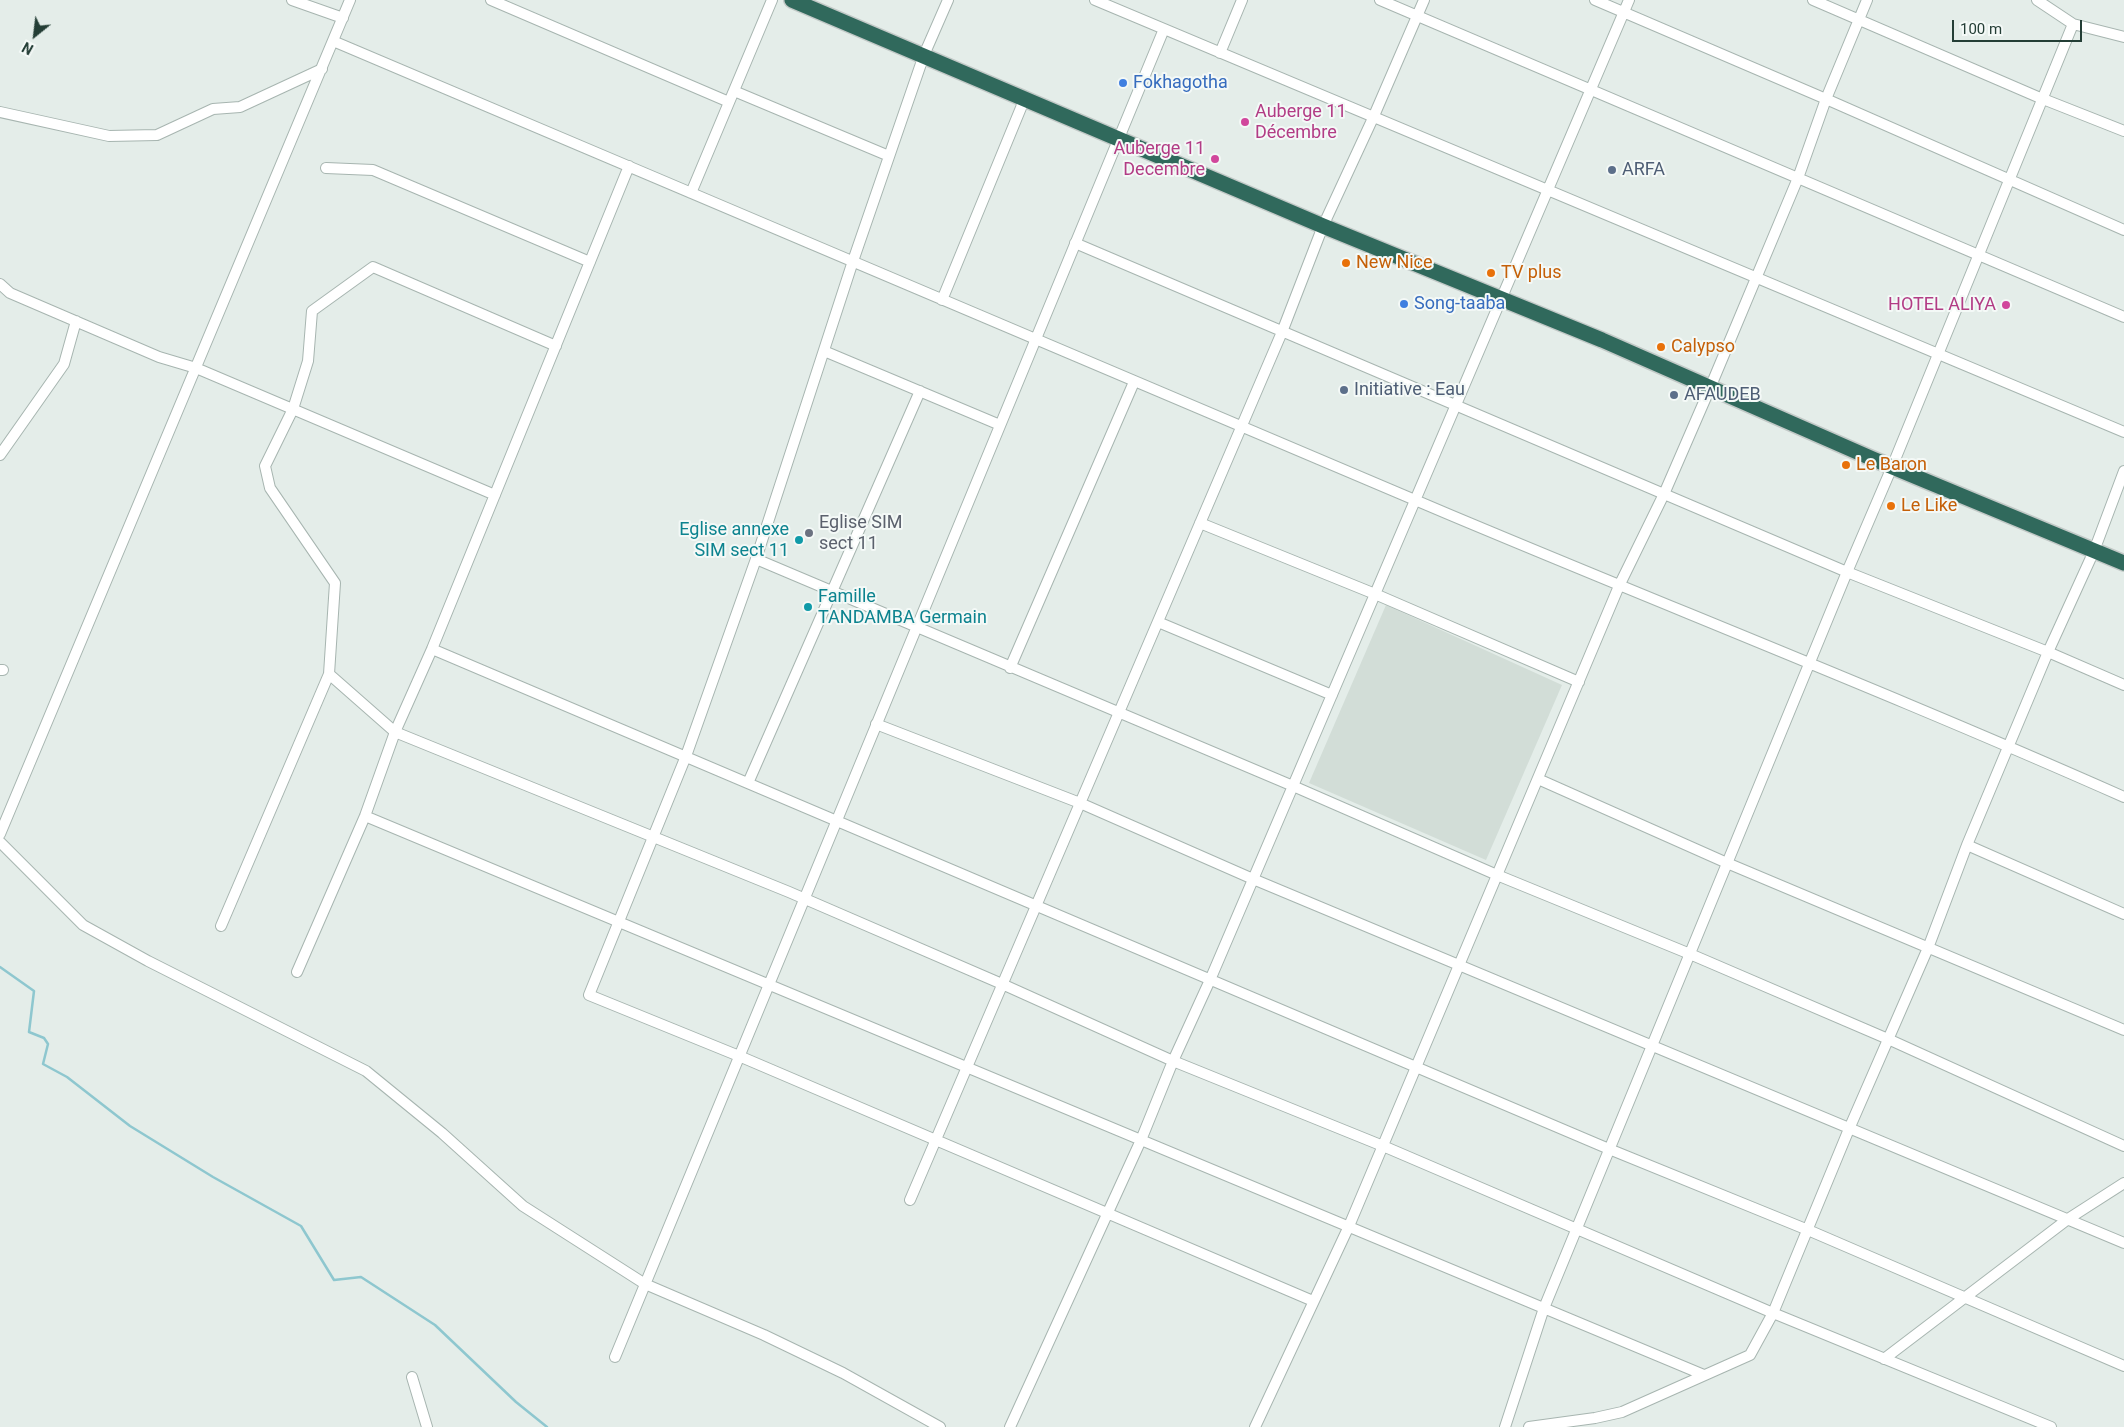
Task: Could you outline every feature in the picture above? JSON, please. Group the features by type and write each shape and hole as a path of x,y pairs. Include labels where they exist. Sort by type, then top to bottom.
{"highway":[{"path":"792,0 1323,226 1502,298 1892,467 2124,563"}],"street":[{"path":"292,0 343,18"},
{"path":"0,834 350,0"},
{"path":"491,0 729,102"},
{"path":"691,192 772,0"},
{"path":"948,0 924,55 852,261 756,559 686,756 589,995 739,1056 1313,1301"},
{"path":"1096,0 1113,3 1164,29 1220,53 2124,432"},
{"path":"1220,53 1242,0"},
{"path":"1380,0 2124,317"},
{"path":"910,1200 1282,332 1323,226 1374,118 1424,0"},
{"path":"1595,0 2124,230"},
{"path":"1010,1427 1210,980 1629,0"},
{"path":"1813,0 2042,99 2124,131"},
{"path":"1255,1427 1349,1226 1620,586 1664,494 1710,388 1798,178 1826,99 1867,0"},
{"path":"2037,0 2073,24 2124,37"},
{"path":"1505,1427 1544,1308 2073,24"},
{"path":"614,1357 1164,29"},
{"path":"333,41 1134,382 1620,586 2009,746 2124,797"},
{"path":"0,112 109,136 156,135 213,109 240,107 322,69"},
{"path":"734,91 889,156"},
{"path":"942,300 1026,98"},
{"path":"297,972 365,816 395,732 432,649 629,166"},
{"path":"326,168 373,170 590,262"},
{"path":"1076,243 1847,572 2048,652 2124,685"},
{"path":"221,926 329,674 335,583 270,488 265,466 293,409 308,361 312,311 374,267 556,346"},
{"path":"0,284 10,293 159,356 196,368 495,495"},
{"path":"0,455 64,364 76,321"},
{"path":"824,351 1000,425"},
{"path":"1010,668 1134,382"},
{"path":"748,783 920,391"},
{"path":"1529,1427 1595,1418 1622,1412 1750,1354 1773,1313 1928,948 1968,845 2048,652 2094,551 2124,471"},
{"path":"1200,523 1375,594 1579,682"},
{"path":"756,559 1118,714 1293,786 1497,875 1690,954 1888,1039 2124,1146"},
{"path":"1158,622 1332,694"},
{"path":"432,649 1609,1149 1808,1230 2124,1366"},
{"path":"329,674 395,732 804,898 1173,1061 1383,1146 1773,1313 2051,1427"},
{"path":"876,724 1080,803 1253,879 2124,1243"},
{"path":"1538,779 1728,863 2124,1030"},
{"path":"365,816 1704,1375"},
{"path":"0,842 83,925 148,961 366,1072 442,1133 523,1206 645,1284 764,1335 843,1373 940,1427"},
{"path":"1968,845 2124,914"},
{"path":"1884,1359 2068,1219 2124,1183"},
{"path":"412,1377 427,1427"}],"shaded area":[{"path":"1386,605 1562,685 1486,860 1309,783"}],"waterway":[{"path":"0,967 34,991 29,1032 44,1038 48,1044 43,1064 67,1077 130,1126 213,1177 301,1226 334,1280 361,1277 435,1325 516,1402 547,1427"}],"place":[{"name":"Fokhagotha","path":"1123,83"},
{"name":"Auberge 11 Décembre","path":"1245,122"},
{"name":"Auberge 11 Decembre","path":"1215,159"},
{"name":"ARFA","path":"1612,170"},
{"name":"New Nice","path":"1346,263"},
{"name":"TV plus","path":"1491,273"},
{"name":"Song-taaba","path":"1404,304"},
{"name":"HOTEL ALIYA","path":"2006,305"},
{"name":"Calypso","path":"1661,347"},
{"name":"Initiative : Eau","path":"1344,390"},
{"name":"AFAUDEB","path":"1674,395"},
{"name":"Le Baron","path":"1846,465"},
{"name":"Le Like","path":"1891,506"},
{"name":"Eglise SIM sect 11","path":"809,533"},
{"name":"Eglise annexe SIM sect 11","path":"799,540"},
{"name":"Famille TANDAMBA Germain","path":"808,607"}]}
